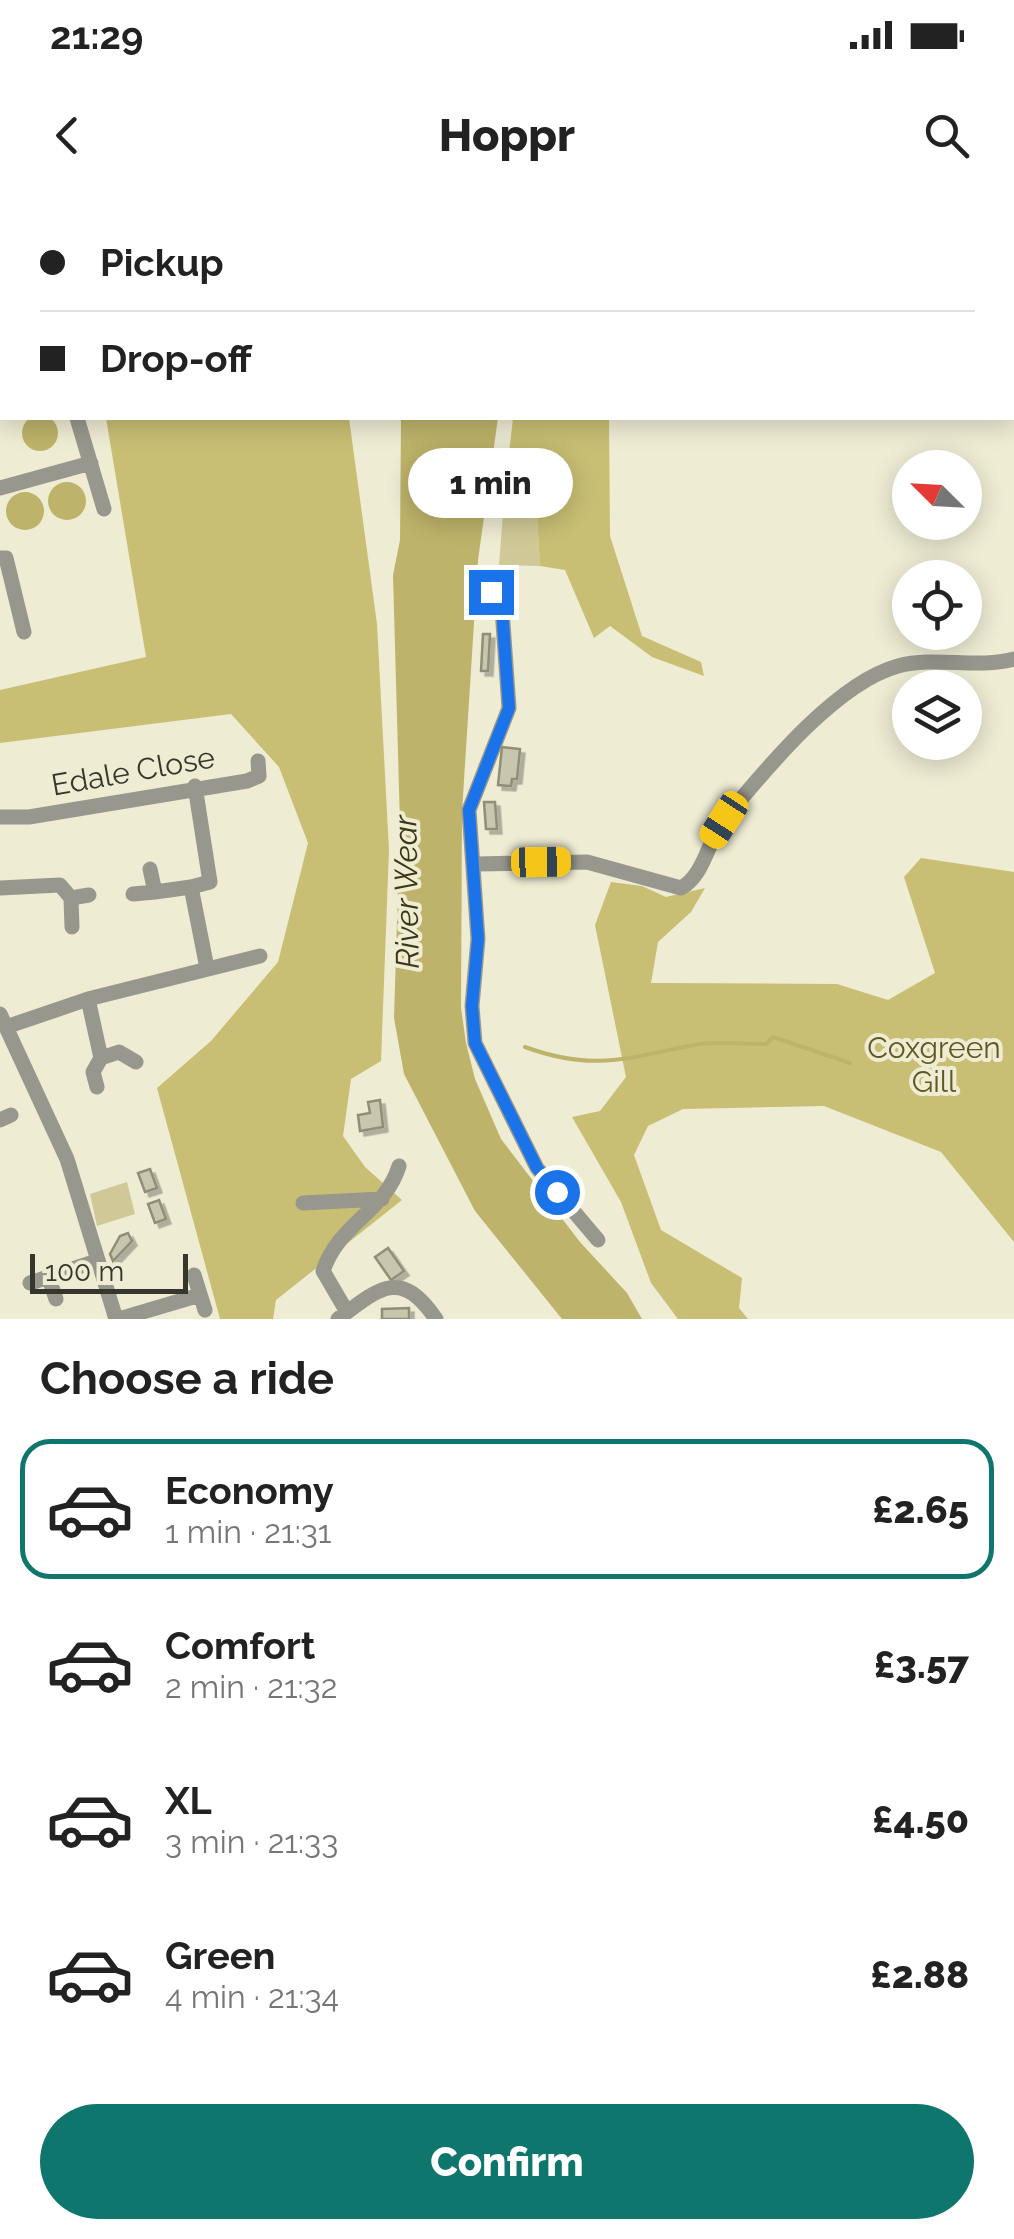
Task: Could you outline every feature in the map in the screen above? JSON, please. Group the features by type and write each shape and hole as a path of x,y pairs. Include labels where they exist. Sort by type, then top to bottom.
{"street":[{"path":"77,420 104,509"},
{"path":"0,488 91,463"},
{"path":"0,558 6,558 24,632"},
{"path":"491,592 502,609 509,708 469,810 475,864 475,1043 537,1168 598,1240"},
{"path":"475,864 587,862 681,888 698,873 724,820 802,733 873,677 917,663 979,665 1014,659"},
{"name":"Edale Close","path":"0,817 29,817 262,775"},
{"path":"133,894 210,882 195,786"},
{"path":"150,870 154,892"},
{"path":"0,888 60,885 71,898 72,926"},
{"path":"191,887 206,968"},
{"path":"71,898 89,895"},
{"path":"194,1275 202,1303 118,1319 66,1158 3,1021 261,956"},
{"path":"88,999 101,1058 93,1072 96,1087"},
{"path":"101,1058 120,1052 136,1062"},
{"path":"399,1166 382,1199 332,1246 323,1271 343,1315 387,1286 400,1285 414,1292 436,1319"},
{"path":"303,1204 382,1199"},
{"path":"30,1284 97,1261"},
{"path":"48,1276 56,1300"}],"shaded area":[{"path":"535,483 540,566 499,565 505,489"},
{"path":"127,1182 135,1214 97,1226 90,1194"}],"green space":[{"path":"106,420 349,420 377,624 389,850 381,1061 351,1079 343,1136 365,1167 402,1200 276,1300 273,1319 220,1319 157,1088 211,1041 278,962 308,843 279,767 231,714 0,743 0,690 146,657"},
{"path":"513,420 609,420 610,536 642,636 701,662 704,676 652,657 610,626 594,638 565,570 540,566 535,483 505,489"},
{"name":"Coxgreen Gill","path":"921,858 1014,872 1014,1242 941,1152 824,1106 683,1109 648,1126 634,1155 661,1230 742,1278 739,1308 748,1319 678,1319 651,1283 621,1202 572,1117 600,1111 626,1077 595,925 611,882 642,886 666,897 705,888 691,912 658,942 651,983 837,984 888,1000 935,973 904,877"}],"water":[{"path":"27,420 53,420 57,440 47,450 33,450 23,440"},
{"name":"River Wear","path":"401,420 498,420 478,560 462,812 461,1008 466,1043 475,1079 501,1139 580,1242 627,1293 642,1319 562,1319 475,1211 404,1074 394,1018 400,824 393,575 400,540"},
{"path":"67,482 80,488 86,501 80,514 67,520 54,514 48,501 54,488"},
{"path":"25,492 38,498 44,511 38,524 25,530 12,524 6,511 12,498"}],"building":[{"path":"483,634 490,634 488,671 481,671"},
{"path":"502,747 520,749 517,779 512,779 511,786 498,785"},
{"path":"484,802 495,802 497,829 486,829"},
{"path":"380,1100 383,1127 360,1131 358,1115 370,1113 368,1102"},
{"path":"150,1169 157,1188 145,1192 138,1173"},
{"path":"159,1200 166,1219 155,1223 148,1204"},
{"path":"128,1233 132,1241 113,1261 110,1254 120,1236"},
{"path":"388,1248 404,1271 391,1280 375,1257"},
{"path":"409,1308 409,1319 382,1319 382,1309"}],"waterway":[{"name":"Coxgreen Gill","path":"525,1047 591,1061 703,1044 766,1044 773,1037 850,1063"}],"route":[{"path":"491,592 502,609 509,708 469,810 478,939 472,1006 475,1043 537,1168 557,1192"}]}
